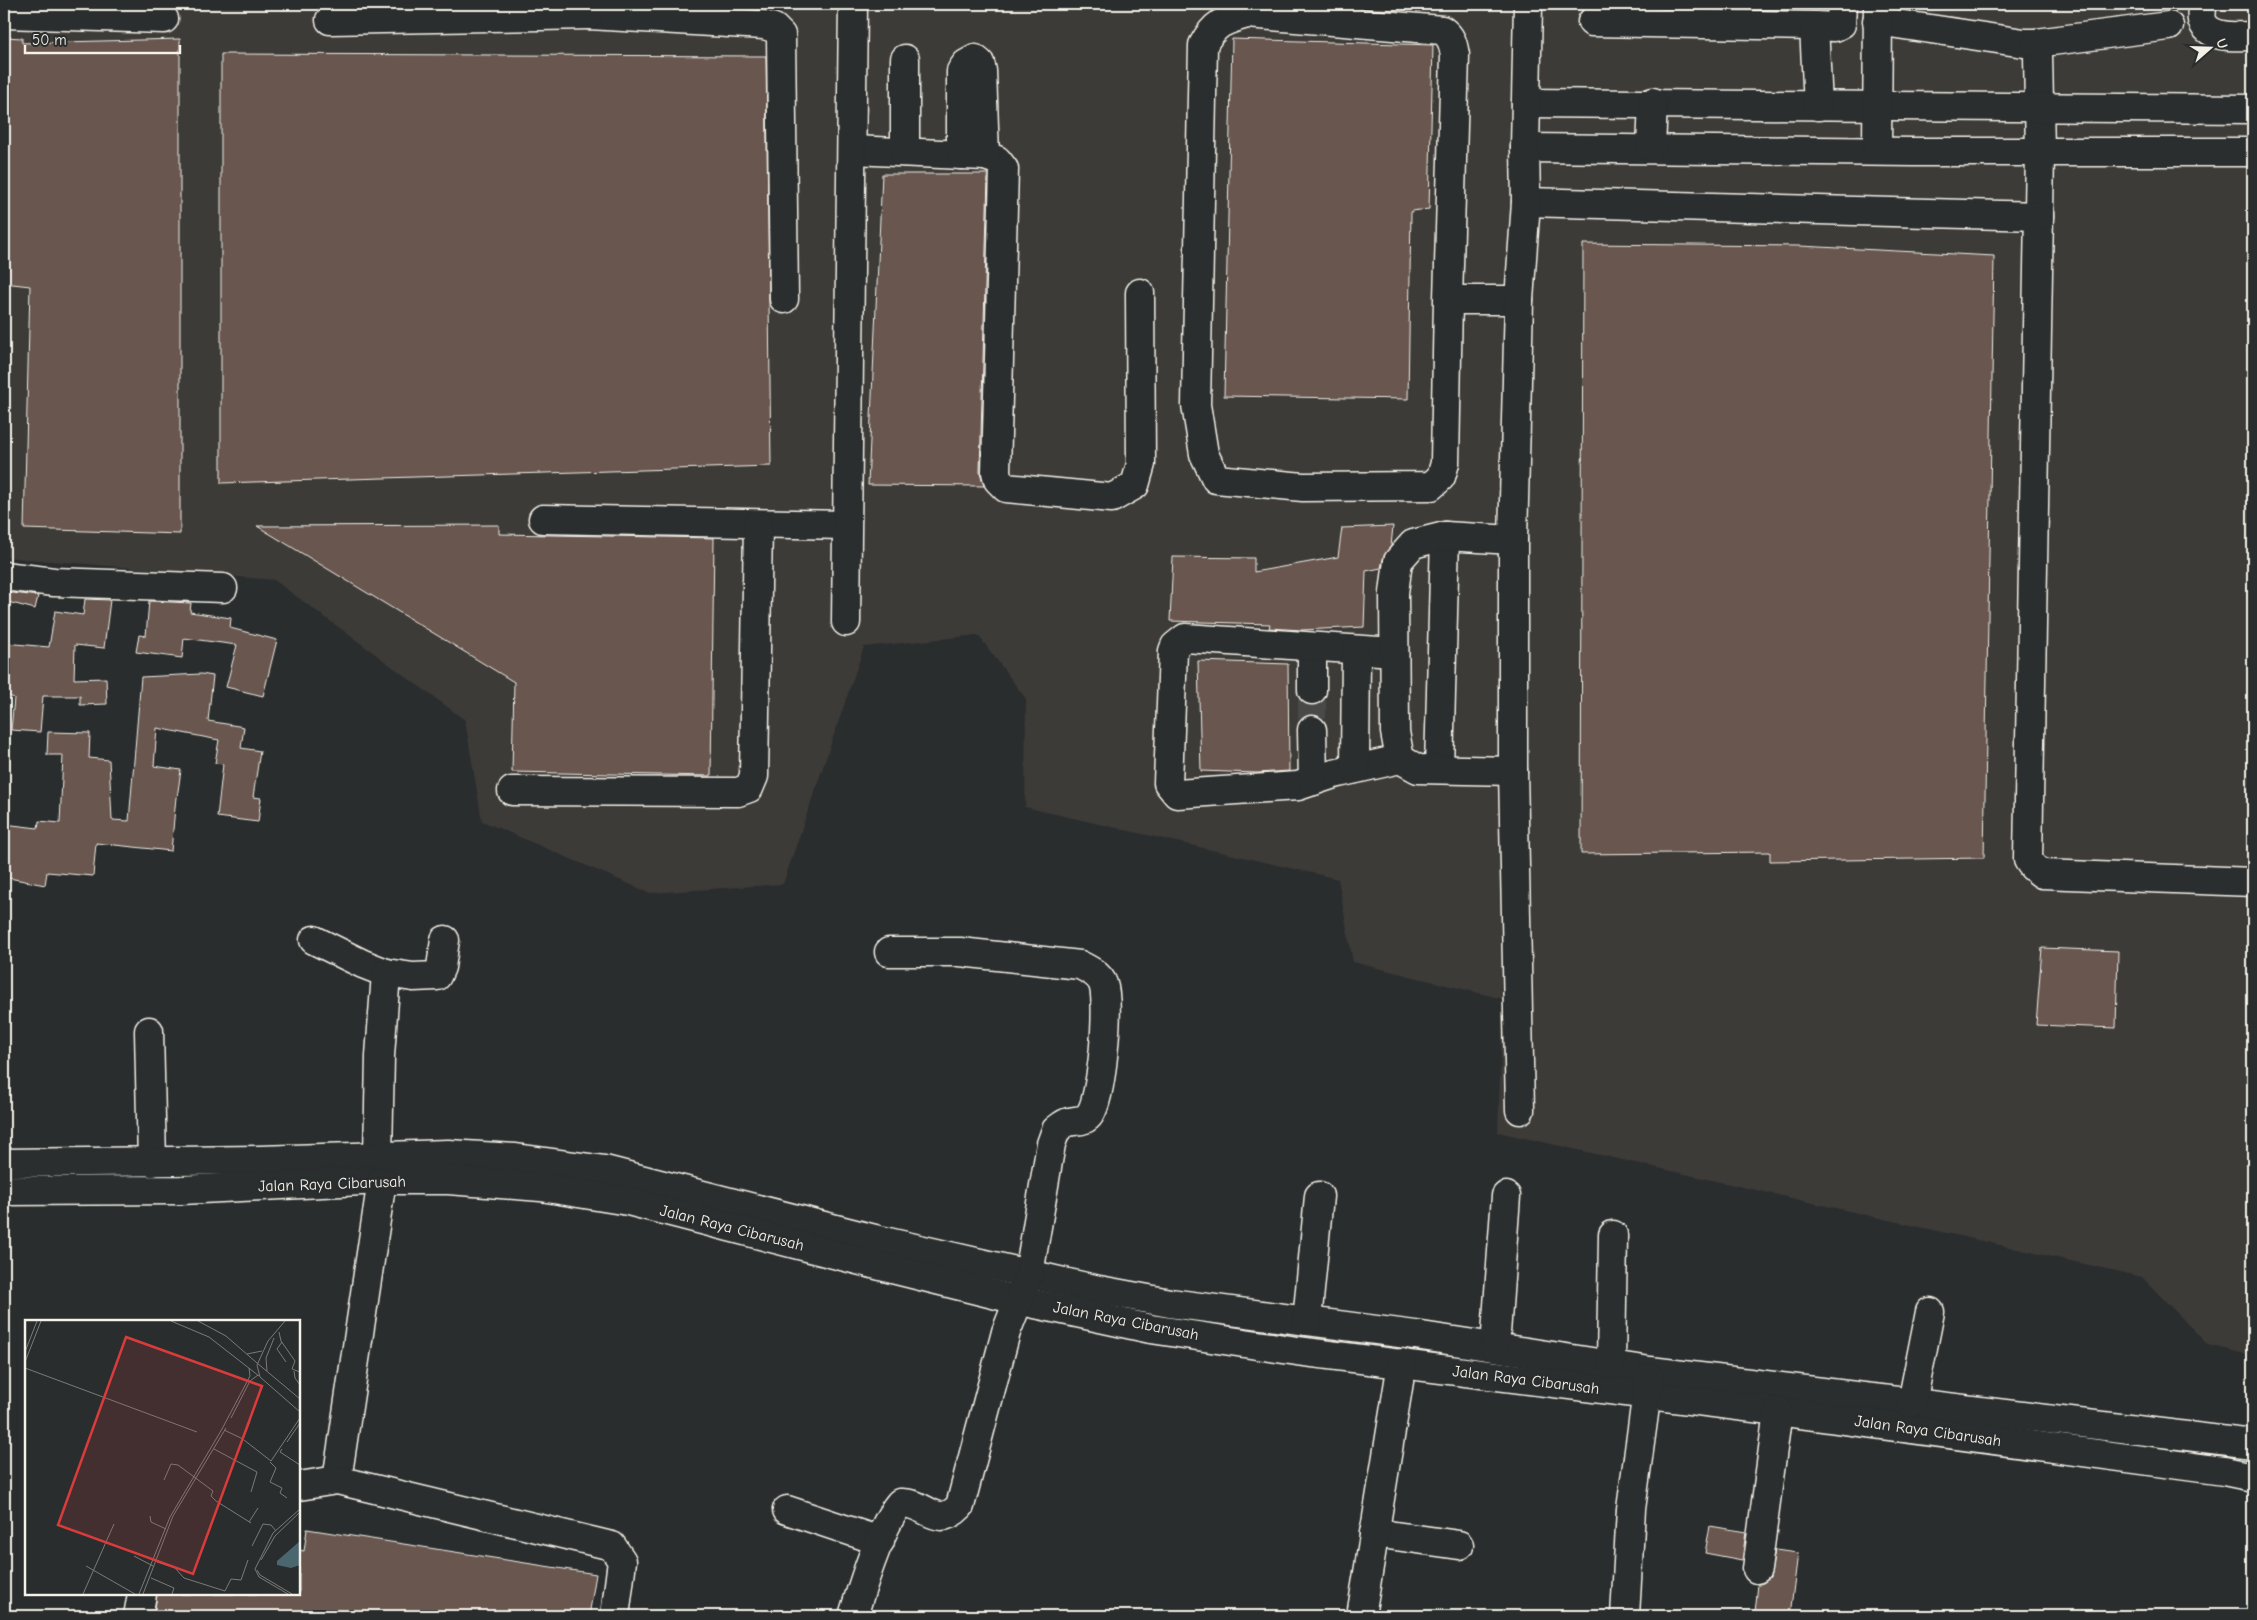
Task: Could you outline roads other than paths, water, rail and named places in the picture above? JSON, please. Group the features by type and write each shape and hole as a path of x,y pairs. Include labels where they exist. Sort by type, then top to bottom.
{"street":[{"path":"846,622 845,525 854,4"},
{"path":"1520,1110 1513,771 1513,540 1519,300 1526,202 1525,148 1528,4"},
{"path":"1592,22 1835,27 1840,24 1842,4"},
{"path":"2202,4 2202,21 2209,30 2221,36 2253,36"},
{"path":"330,20 589,9 764,26 779,31 781,35 784,299"},
{"path":"1877,151 1878,13 2024,43 2169,26"},
{"path":"4,14 164,19"},
{"path":"1247,14 1442,30 1448,35 1453,42 1455,56 1448,300 1444,463 1441,477 1431,486 1303,487 1216,479 1204,454 1196,405 1203,45 1212,29 1225,20 1247,14"},
{"path":"1814,26 1818,106"},
{"path":"2036,43 2038,55 2040,152 2028,860 2033,868 2042,874 2253,882"},
{"path":"905,59 905,152"},
{"path":"1526,102 2253,110"},
{"path":"1651,148 1653,102"},
{"path":"1525,148 2253,152"},
{"path":"852,150 973,155 997,160 1004,169 996,472 998,480 1006,488 1112,498 1135,485 1141,464 1140,293"},
{"path":"1526,202 2039,216"},
{"path":"1448,300 1519,300"},
{"path":"543,520 845,525"},
{"path":"512,791 738,792 749,788 754,776 758,524"},
{"path":"1400,759 1395,732 1394,652 1394,593 1398,561 1413,544 1445,536 1513,540"},
{"path":"1439,769 1445,536"},
{"path":"4,576 54,582 223,588"},
{"path":"1394,652 1185,638 1180,641 1173,651 1168,784 1177,794 1281,788 1314,782 1355,769 1400,759 1418,769 1513,771"},
{"path":"1312,647 1312,690"},
{"path":"1355,769 1356,650"},
{"path":"1312,730 1314,782"},
{"path":"314,940 386,973 412,977 437,976 441,967 445,940"},
{"path":"853,1616 891,1514 900,1503 908,1503 938,1517 949,1516 960,1506 1006,1332 1017,1300 1029,1274 1051,1144 1056,1130 1069,1122 1086,1118 1091,1114 1098,1090 1106,1005 1103,983 1080,964 960,952 889,952"},
{"path":"337,1480 380,1168 380,1056 386,973"},
{"path":"149,1032 152,1162"},
{"name":"Jalan Raya Cibarusah","path":"4,1191 181,1190 479,1155 605,1170 875,1239 1099,1290 1170,1303 1495,1347 1611,1365 1649,1383 1778,1411 2253,1476"},
{"name":"Jalan Raya Cibarusah","path":"4,1163 152,1162 380,1168 448,1180 542,1187 628,1201 1017,1300 1151,1329 1297,1352 1402,1363 1912,1403 2253,1444"},
{"path":"1307,1322 1319,1196"},
{"path":"1495,1347 1506,1196"},
{"path":"1611,1365 1613,1235"},
{"path":"1912,1403 1930,1312"},
{"path":"1361,1616 1402,1363"},
{"path":"1624,1616 1631,1509 1649,1383"},
{"path":"1757,1570 1778,1411"},
{"path":"300,1486 337,1480 612,1546 622,1561 615,1616"},
{"path":"787,1510 880,1541"},
{"path":"1374,1533 1459,1545"},
{"path":"138,1616 142,1595"}],"tunnel":[{"path":"1312,690 1312,730"}]}
